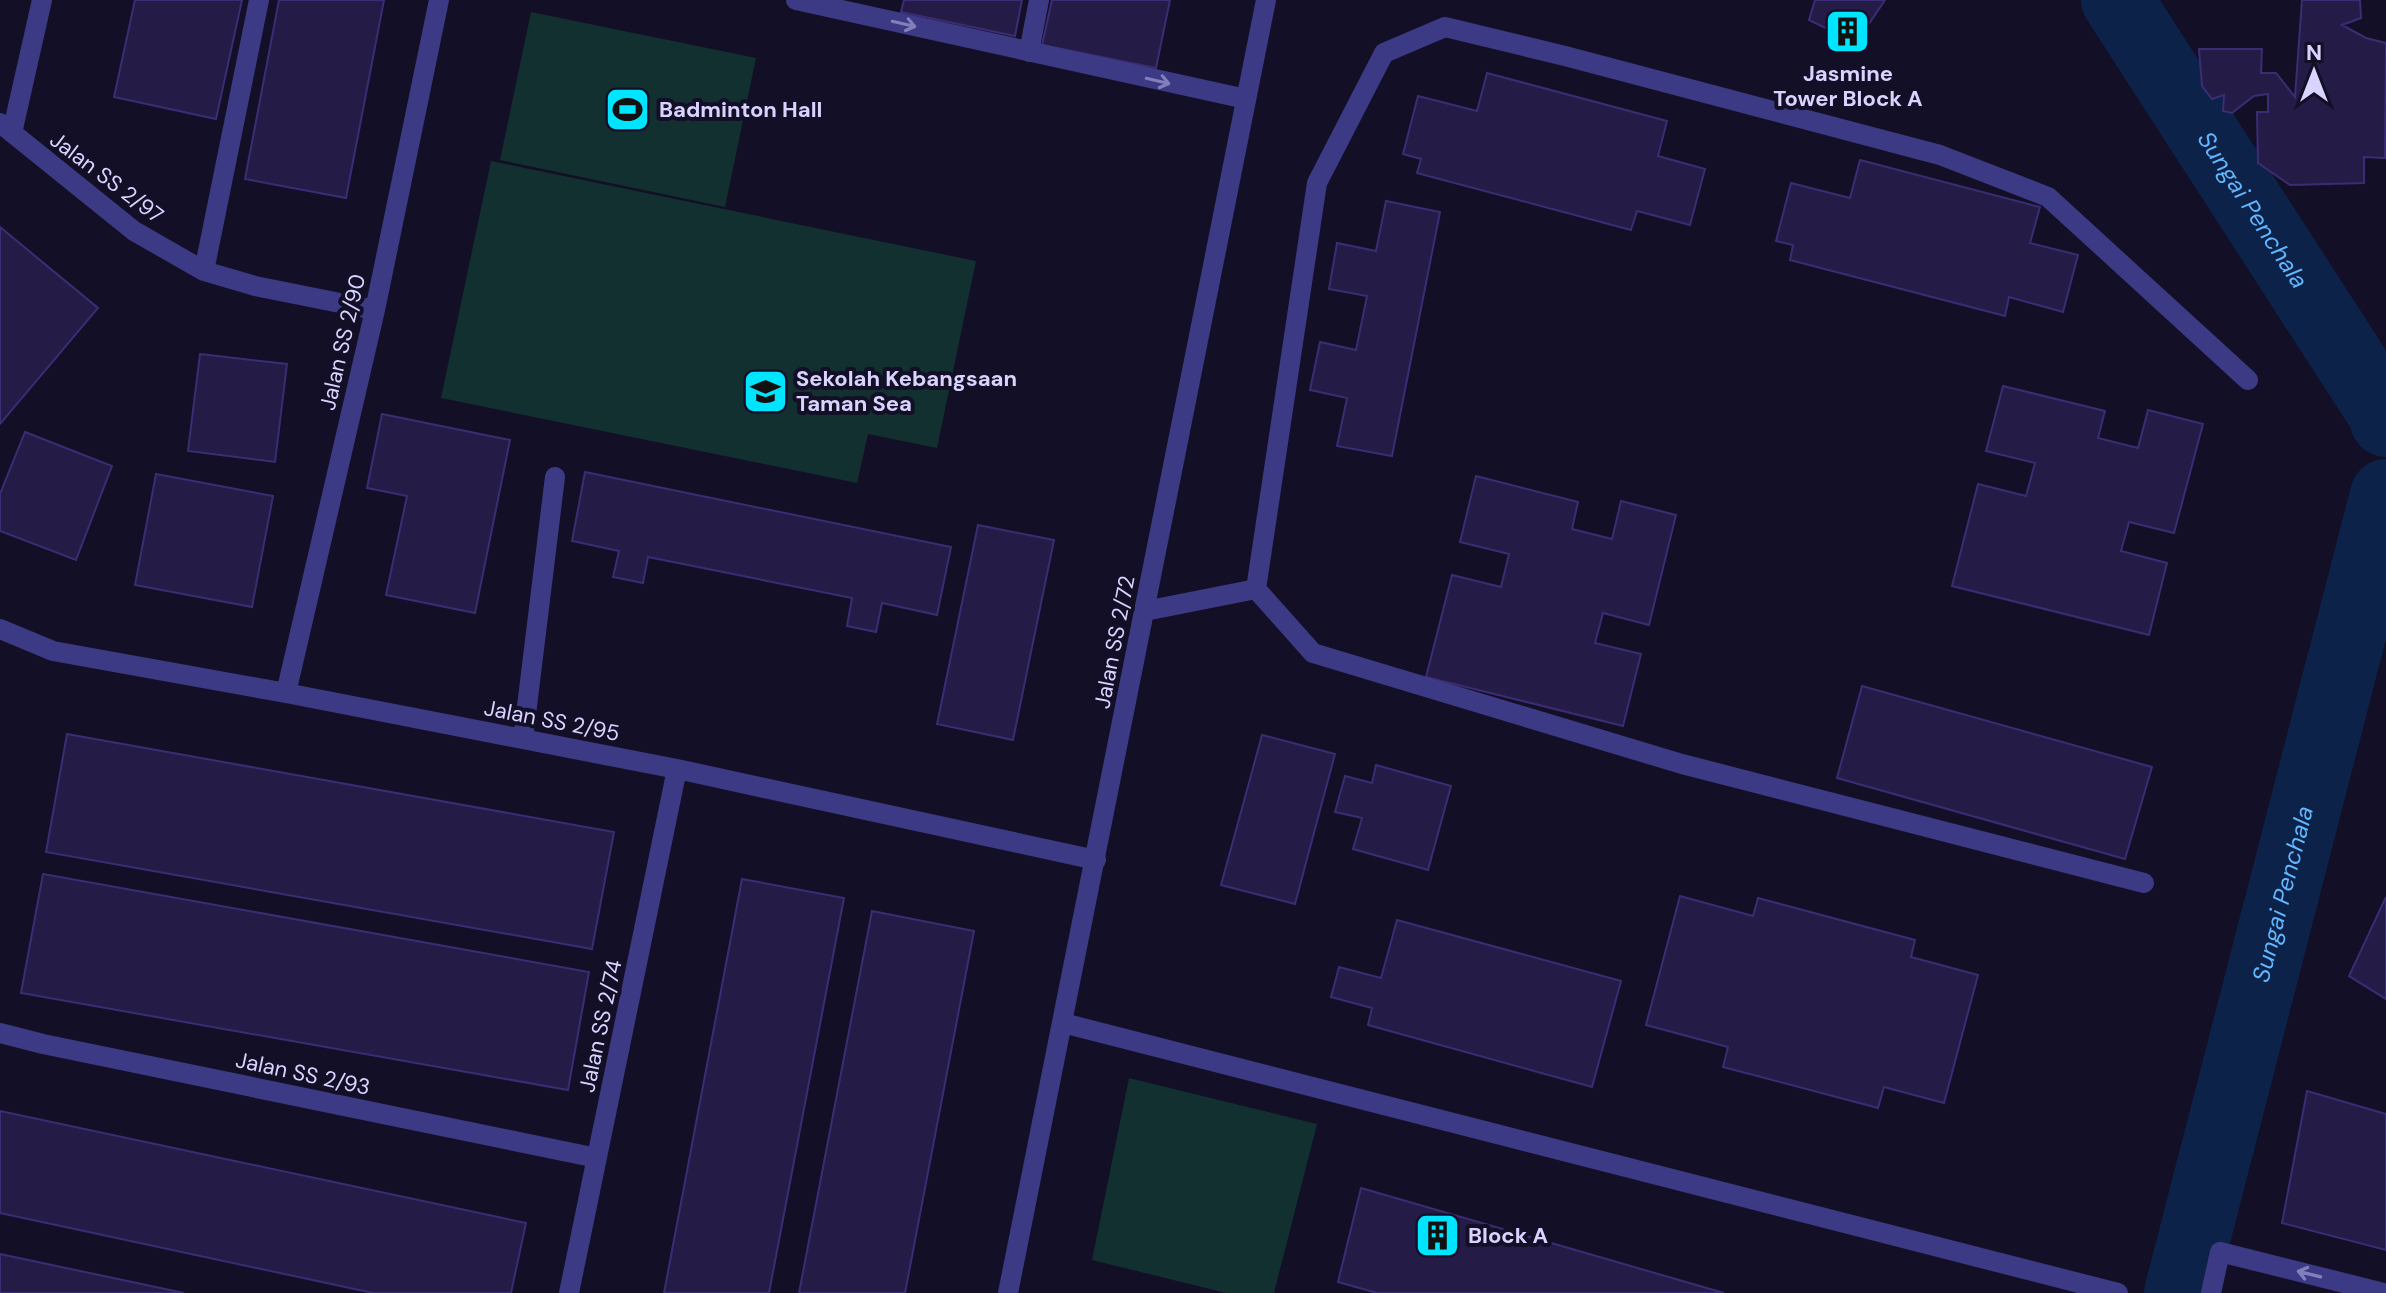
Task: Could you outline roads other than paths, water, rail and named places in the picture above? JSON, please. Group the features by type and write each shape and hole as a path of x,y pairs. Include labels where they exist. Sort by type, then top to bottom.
{"street":[{"path":"6,128 42,0"},
{"path":"204,271 259,0"},
{"name":"Jalan SS 2/90","path":"286,693 375,310 439,0"},
{"path":"796,0 829,4 1246,99"},
{"path":"1029,52 1039,0"},
{"name":"Jalan SS 2/72","path":"1008,1293 1266,0"},
{"path":"1256,589 1317,183 1384,53 1445,27 1940,155 2048,197 2248,380"},
{"name":"Jalan SS 2/97","path":"6,128 134,231 204,271 255,286 375,310"},
{"path":"523,739 555,477"},
{"path":"1145,611 1256,589"},
{"path":"1256,589 1313,653 1682,764 2144,883"},
{"name":"Jalan SS 2/95","path":"0,629 53,651 677,769 1096,860"},
{"name":"Jalan SS 2/74","path":"569,1293 677,769"},
{"path":"1063,1023 2118,1293"},
{"name":"Jalan SS 2/93","path":"0,1033 597,1158"},
{"path":"2211,1293 2220,1252 2384,1293"}],"waterway":[{"name":"Sungai Penchala","path":"2117,0 2386,421"},
{"name":"Sungai Penchala","path":"2180,1293 2386,495"}],"place":[{"name":"Jasmine Tower Block A","path":"1848,32"},
{"name":"Badminton Hall","path":"628,109"},
{"name":"Sekolah Kebangsaan Taman Sea","path":"765,391"},
{"name":"Block A","path":"1437,1235"}]}
